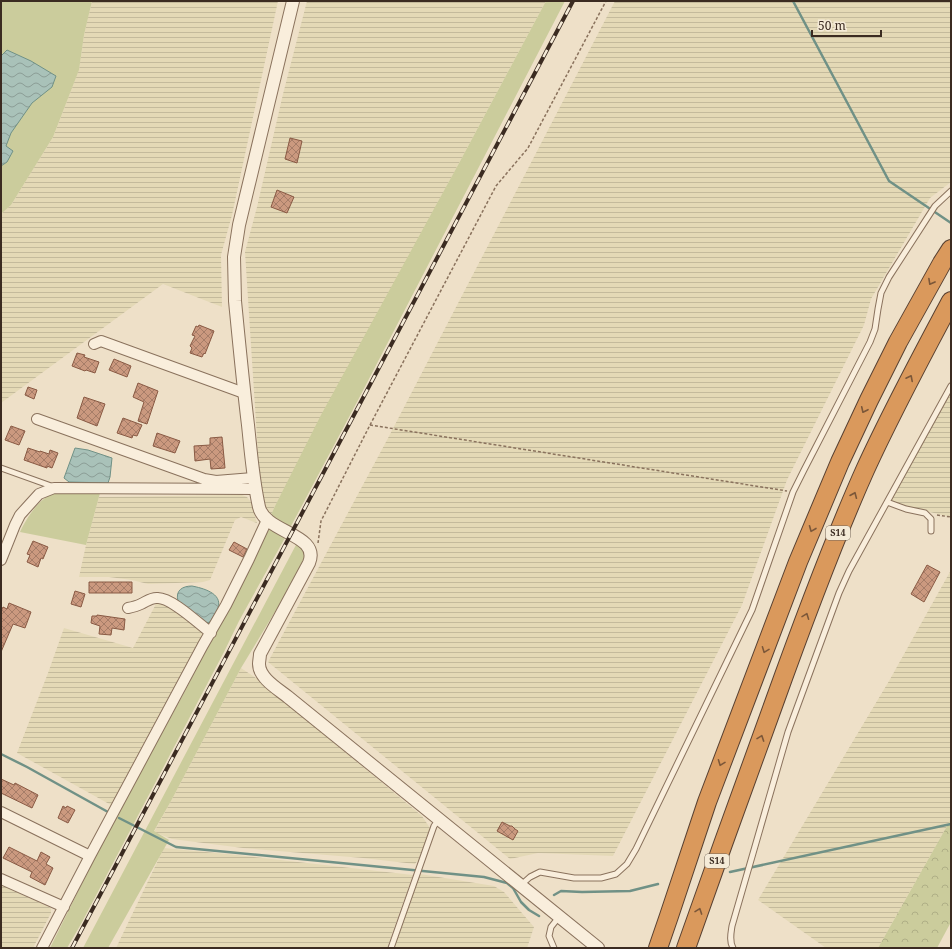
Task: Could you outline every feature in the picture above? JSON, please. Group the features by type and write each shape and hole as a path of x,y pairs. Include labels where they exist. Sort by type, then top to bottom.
{"highway":[{"name":"S14","path":"658,948 706,802 798,562 840,462 869,400 898,342 951,249"},
{"name":"S14","path":"686,948 802,626 864,471 910,376 951,301"}],"street":[{"path":"294,1 243,206 235,249 234,272 235,301 244,393 254,484 260,511 267,520 300,539 309,548 311,554 309,563 260,654 259,665 267,680 598,948"},
{"path":"94,344 101,341 244,393"},
{"path":"37,419 204,479 254,484"},
{"path":"1,560 14,526 20,515 39,494 54,488 254,484"},
{"path":"42,948 226,605 267,520"},
{"path":"128,608 151,599 164,599 184,611 211,633"},
{"path":"1,812 90,856"},
{"path":"1,879 64,907"}],"lane":[{"path":"521,885 530,877 540,872 574,878 601,878 616,874 627,864 636,849 752,610 793,492 870,342 875,329 881,293 889,277 928,216 935,206 951,191"},
{"path":"733,948 731,946 732,926 788,732 839,593 849,571 951,386"},
{"path":"1,468 54,488"},
{"path":"887,502 906,509 925,513 930,519 931,532"},
{"path":"390,948 434,826 438,819"},
{"path":"554,948 549,936 552,927 560,917"}],"path":[{"path":"311,554 315,553 317,547 321,521 496,186 528,148 606,1"},
{"path":"370,425 793,492"},
{"path":"925,513 951,518"}],"shaded area":[{"path":"92,1 278,1 232,215 221,255 222,307 163,284 1,403 1,214 11,205 53,137 79,70 84,35"},
{"path":"307,1 546,1 270,517 264,505 259,469 245,252"},
{"path":"615,1 951,1 951,182 930,198 871,299 864,325 787,480 742,605 613,856 538,853 510,859 268,662 387,440"},
{"path":"951,392 951,517 887,502"},
{"path":"242,495 247,497 251,502 257,523 241,517 235,520 210,580 203,582 148,584 109,577 79,577 99,497"},
{"path":"951,570 951,819 878,948 826,948 758,900 889,681"},
{"path":"158,600 165,602 207,632 111,805 17,753 64,628 133,648"},
{"path":"241,668 256,678 422,816 430,828 419,859 415,864 243,848 172,839 154,832"},
{"path":"164,848 413,875 387,948 116,948"},
{"path":"420,874 494,886 504,892 534,927 527,948 394,948"},
{"path":"1,885 51,908 51,913 33,948 1,948"}],"green space":[{"path":"1,1 92,1 84,35 79,70 53,137 11,205 1,214"},
{"path":"546,1 565,1 290,528 270,517 275,506 321,415"},
{"path":"57,493 100,493 86,545 20,532 27,518 41,501 46,497"},
{"path":"269,530 286,536 239,621 81,924 67,948 50,948 117,813 183,695"},
{"path":"297,543 305,549 305,562 241,668 154,831 169,840 108,948 83,948"},
{"path":"951,819 951,922 937,948 878,948"}],"water":[{"path":"7,50 31,61 56,76 52,87 32,103 11,133 6,146 13,151 7,162 1,166 1,56"},
{"path":"75,448 88,450 112,458 108,483 69,482 64,478"},
{"path":"192,586 211,592 215,595 219,603 218,608 210,622 206,623 178,601 177,597 180,589"}],"building":[{"path":"290,138 302,141 297,163 285,159"},
{"path":"277,190 294,197 287,213 271,207"},
{"path":"199,325 214,331 205,354 204,353 202,357 190,353 192,348 190,346 195,336 192,335 196,326 198,327"},
{"path":"77,353 99,362 95,373 72,366"},
{"path":"114,359 131,366 127,377 109,370"},
{"path":"138,383 158,391 147,424 138,421 144,402 133,397"},
{"path":"28,387 37,390 34,399 25,395"},
{"path":"84,397 105,404 97,426 77,418"},
{"path":"123,418 142,425 137,436 133,435 132,438 117,433"},
{"path":"11,426 25,431 19,445 5,440"},
{"path":"157,433 180,441 175,453 153,446"},
{"path":"222,437 225,468 211,469 210,459 195,461 194,446 210,445 210,438"},
{"path":"28,448 49,454 50,450 58,453 52,468 47,466 47,468 24,460"},
{"path":"33,541 48,547 43,559 41,558 38,567 27,562 30,555 27,554"},
{"path":"234,542 247,549 243,557 229,550"},
{"path":"927,565 940,572 924,602 911,594"},
{"path":"89,582 132,582 132,593 89,593"},
{"path":"75,591 85,594 81,607 71,604"},
{"path":"9,603 31,612 25,628 13,624 1,652 1,611 3,607 7,609"},
{"path":"97,615 125,619 124,630 112,628 111,635 99,634 100,626 91,623 92,616"},
{"path":"1,779 14,785 15,783 38,795 32,808 1,793"},
{"path":"63,806 66,808 67,806 75,810 68,823 58,818"},
{"path":"502,822 512,826 518,831 513,840 497,831"},
{"path":"9,847 37,861 41,852 50,857 46,864 53,868 45,885 30,877 32,872 3,858"}],"waterway":[{"path":"793,1 889,181 951,223"},
{"path":"1,754 108,812"},
{"path":"119,818 176,847 484,877 507,883 513,888 521,902 529,910 539,916"},
{"path":"730,872 951,824"},
{"path":"554,895 561,891 630,891 658,884"}],"railway":[{"path":"72,948 573,1"}]}
